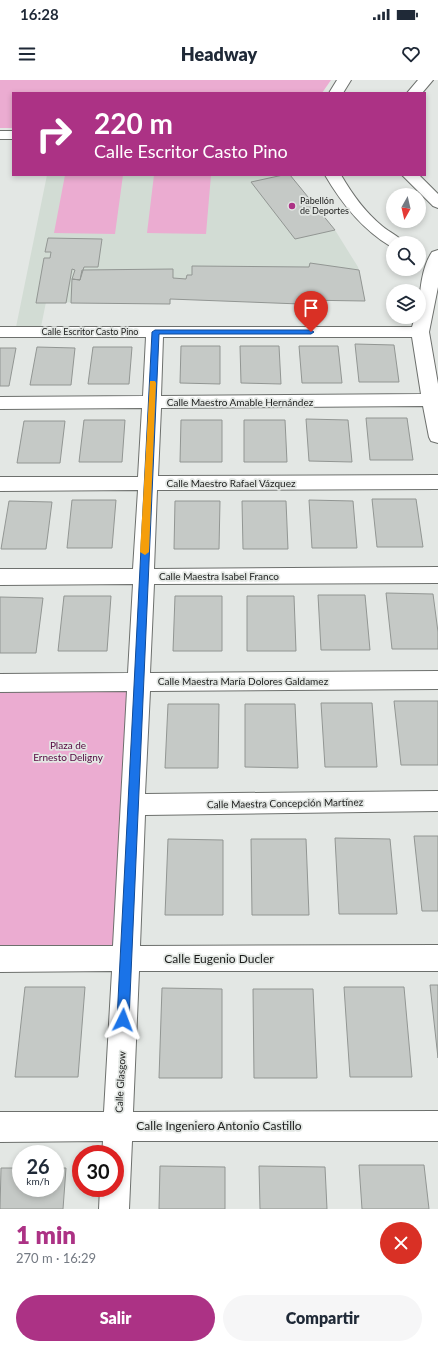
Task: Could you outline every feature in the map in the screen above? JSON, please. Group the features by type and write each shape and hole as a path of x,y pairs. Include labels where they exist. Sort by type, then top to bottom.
{"street":[{"path":"337,92 344,80"},
{"path":"415,92 426,80"},
{"path":"0,135 12,135"},
{"path":"334,176 355,210 386,237"},
{"path":"411,176 438,203"},
{"path":"432,259 420,332 438,437"},
{"name":"Calle Escritor Casto Pino","path":"0,332 420,332"},
{"name":"Calle Glasgow","path":"114,1209 155,332"},
{"name":"Calle Maestro Amable Hernández","path":"0,403 432,400"},
{"name":"Calle Maestro Rafael Vázquez","path":"0,484 438,482"},
{"name":"Calle Maestra Isabel Franco","path":"0,576 438,575"},
{"name":"Calle Maestra María Dolores Galdamez","path":"0,683 438,680"},
{"name":"Calle Maestra Concepción Martínez","path":"133,806 438,802"},
{"name":"Calle Eugenio Ducler","path":"0,959 438,958"},
{"name":"Calle Ingeniero Antonio Castillo","path":"0,1127 438,1126"}],"shaded area":[{"path":"47,176 291,176 335,230 358,267 365,301 171,299 170,304 46,302 40,332 15,332"}],"green space":[{"path":"0,80 331,80 323,92 12,92 12,128 0,128"},
{"path":"65,176 123,176 115,234 54,233"},
{"path":"154,176 211,176 206,234 147,233"},
{"name":"Plaza de Ernesto Deligny","path":"139,682 126,959 0,959 0,683"}],"building":[{"name":"Pabellón de Deportes","path":"278,176 291,176 335,230 295,239 251,182"},
{"path":"48,238 102,239 98,267 84,267 80,280 72,279 75,270 72,269 66,303 36,303 44,258 50,258 51,252 45,252"},
{"path":"310,263 359,270 365,301 300,300 300,304 170,299 170,304 71,303 72,279 80,280 82,270 173,269 173,278 186,279 187,275 192,275 192,266 309,267"},
{"path":"355,344 394,345 399,382 359,382"},
{"path":"181,346 220,346 220,384 180,383"},
{"path":"240,346 279,346 281,384 241,383"},
{"path":"299,346 338,346 342,383 302,383"},
{"path":"37,347 75,348 71,385 30,385"},
{"path":"93,347 132,347 129,384 88,384"},
{"path":"0,348 16,348 9,386 0,386"},
{"path":"366,418 407,418 413,460 370,460"},
{"path":"306,419 348,420 352,462 309,461"},
{"path":"84,420 125,420 122,462 79,462"},
{"path":"181,420 222,420 222,462 180,462"},
{"path":"244,420 285,420 287,462 244,462"},
{"path":"24,421 65,421 60,463 17,463"},
{"path":"372,499 416,499 423,547 377,547"},
{"path":"72,500 116,500 112,548 67,548"},
{"path":"309,500 353,501 357,548 312,548"},
{"path":"9,501 52,502 46,549 1,549"},
{"path":"175,501 220,501 219,549 174,549"},
{"path":"242,501 286,501 288,549 243,549"},
{"path":"386,593 433,594 438,632 438,649 392,649"},
{"path":"318,595 365,595 370,650 321,650"},
{"path":"64,596 111,596 107,651 58,651"},
{"path":"175,596 222,596 222,651 173,651"},
{"path":"247,596 294,596 296,651 247,651"},
{"path":"0,597 43,598 36,653 0,653"},
{"path":"394,701 438,701 438,765 401,765"},
{"path":"321,703 372,703 377,767 325,767"},
{"path":"168,704 219,704 218,768 165,768"},
{"path":"245,704 295,704 298,768 245,767"},
{"path":"414,836 438,836 438,911 422,911"},
{"path":"335,838 390,839 397,914 339,914"},
{"path":"168,839 223,840 223,915 165,915"},
{"path":"251,839 306,839 309,915 252,915"},
{"path":"430,985 438,985 438,1058"},
{"path":"25,987 85,987 78,1077 15,1077"},
{"path":"344,987 404,987 412,1077 350,1077"},
{"path":"162,988 222,989 222,1078 159,1078"},
{"path":"253,989 313,989 317,1078 254,1078"},
{"path":"359,1165 424,1165 429,1209 362,1209"},
{"path":"160,1166 225,1167 225,1209 159,1209"},
{"path":"259,1166 325,1167 327,1209 260,1209"},
{"path":"1,1168 12,1168 12,1197 64,1197 63,1209 0,1209"},
{"path":"64,1168 66,1168 64,1195"}],"slow traffic":[{"path":"145,552 153,383"}],"place":[{"name":"Pabellón de Deportes","path":"292,206"}],"route":[{"path":"123,1020 155,332 311,332"}]}
